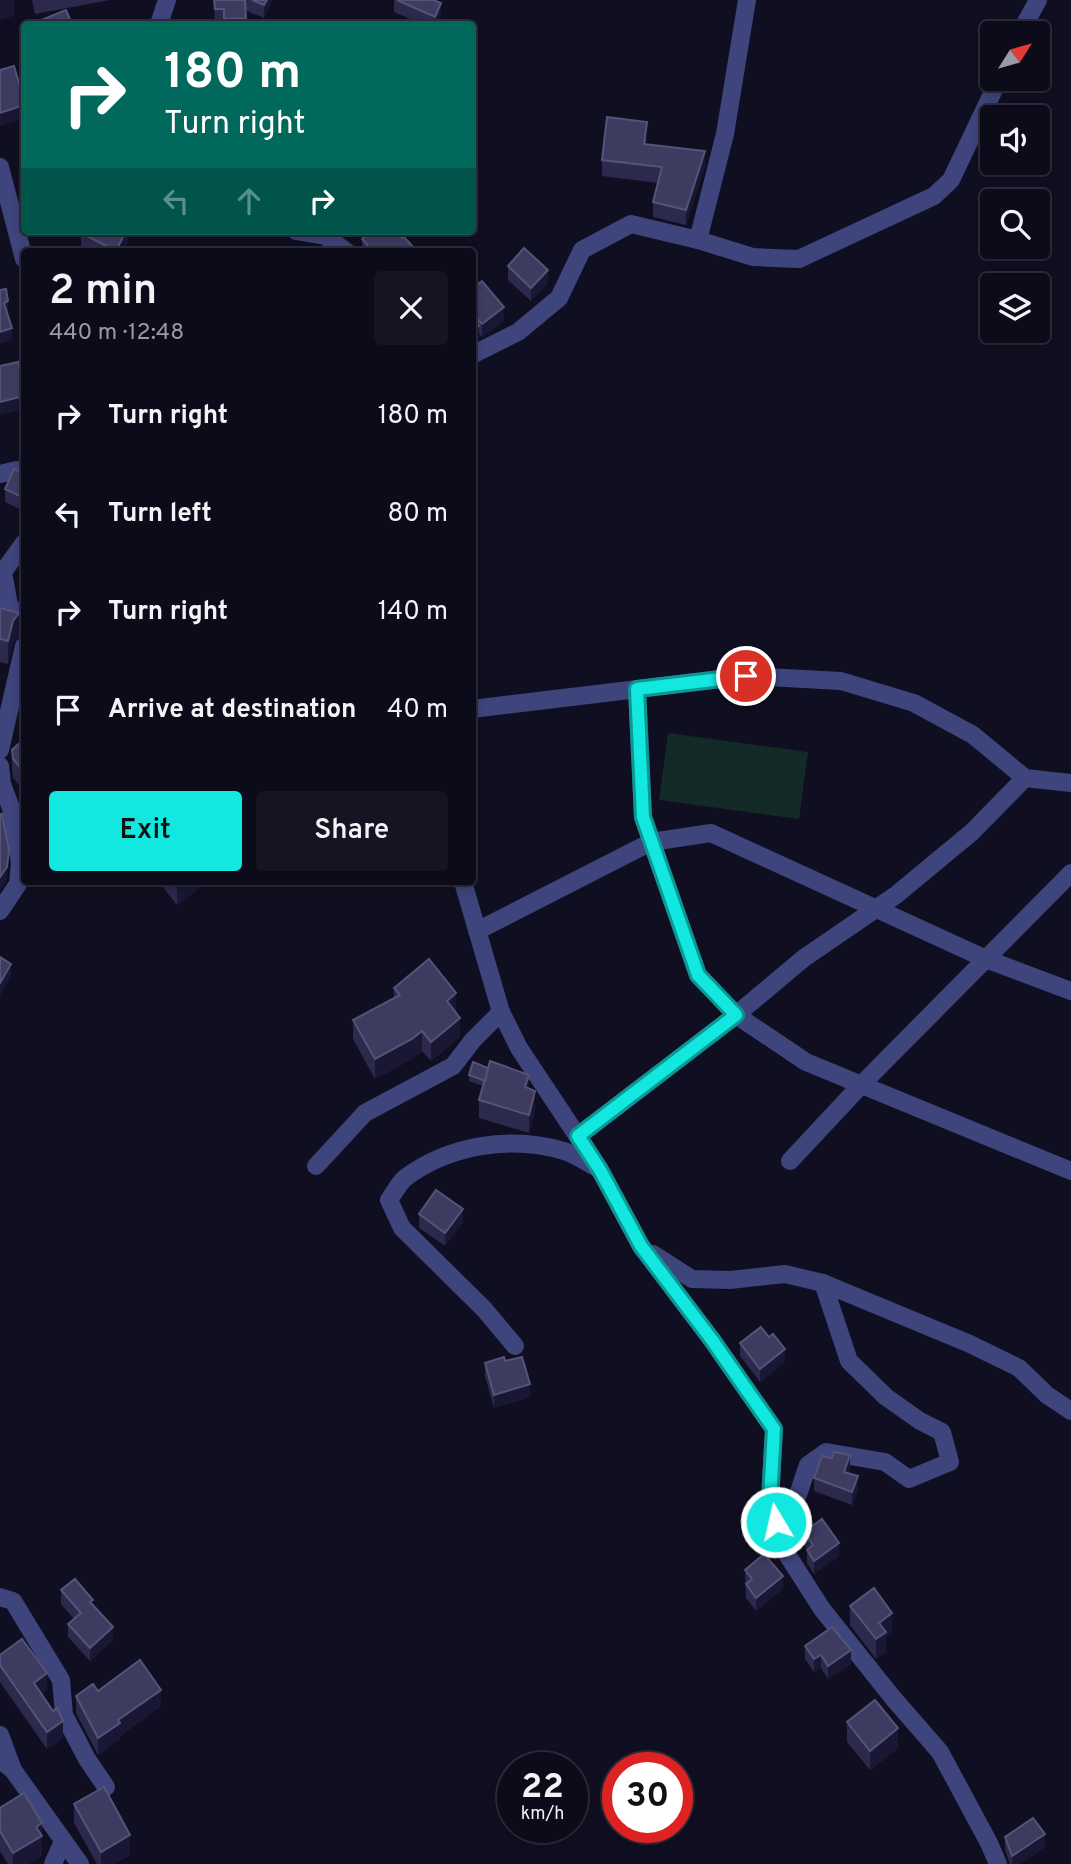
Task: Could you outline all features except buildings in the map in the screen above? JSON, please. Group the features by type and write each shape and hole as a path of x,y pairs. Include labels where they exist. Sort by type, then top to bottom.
{"street":[{"path":"160,21 167,0"},
{"path":"698,240 725,134 747,0"},
{"path":"1027,21 1038,0"},
{"path":"476,353 518,332 559,298 582,250 631,224 753,257 799,259 934,196 951,180 993,91"},
{"path":"0,167 21,248"},
{"path":"319,235 342,248"},
{"path":"0,474 21,471"},
{"path":"21,547 3,572 3,591 9,605 21,619"},
{"path":"0,750 21,659"},
{"path":"476,709 746,676 841,681 914,702 974,735 1025,778 1071,783"},
{"path":"637,689 643,817 698,975 736,1015 806,1062 1071,1171"},
{"path":"0,765 2,784 11,808 20,863 18,884 0,911"},
{"path":"578,1136 736,1015 804,958 896,895 972,832 1025,778"},
{"path":"477,931 651,842 710,833 986,960 1071,991"},
{"path":"790,1161 861,1085 1071,873"},
{"path":"464,885 501,1012 519,1048 600,1170 641,1246 712,1340 774,1429 770,1500 781,1545 822,1609 940,1752 998,1864"},
{"path":"316,1166 365,1113 453,1066 473,1040 501,1012"},
{"path":"515,1346 484,1309 402,1228 389,1200 403,1180 431,1163 491,1143 544,1146 567,1152 600,1170"},
{"path":"641,1246 692,1279 730,1280 785,1274 823,1283 970,1344 1019,1368 1047,1395 1071,1411"},
{"path":"781,1545 808,1465 826,1452 885,1462 909,1479 950,1462 942,1432 920,1421 886,1397 849,1361 823,1283"},
{"path":"0,1597 13,1601 61,1680 64,1715 87,1759 106,1787"},
{"path":"0,1735 6,1765 80,1864"},
{"path":"53,1864 63,1841"}],"green space":[{"path":"668,733 808,752 799,819 659,800"}],"route":[{"path":"746,676 637,689 643,817 698,975 736,1015 578,1136 600,1170 641,1246 712,1340 774,1429 770,1500 776,1522"}]}
